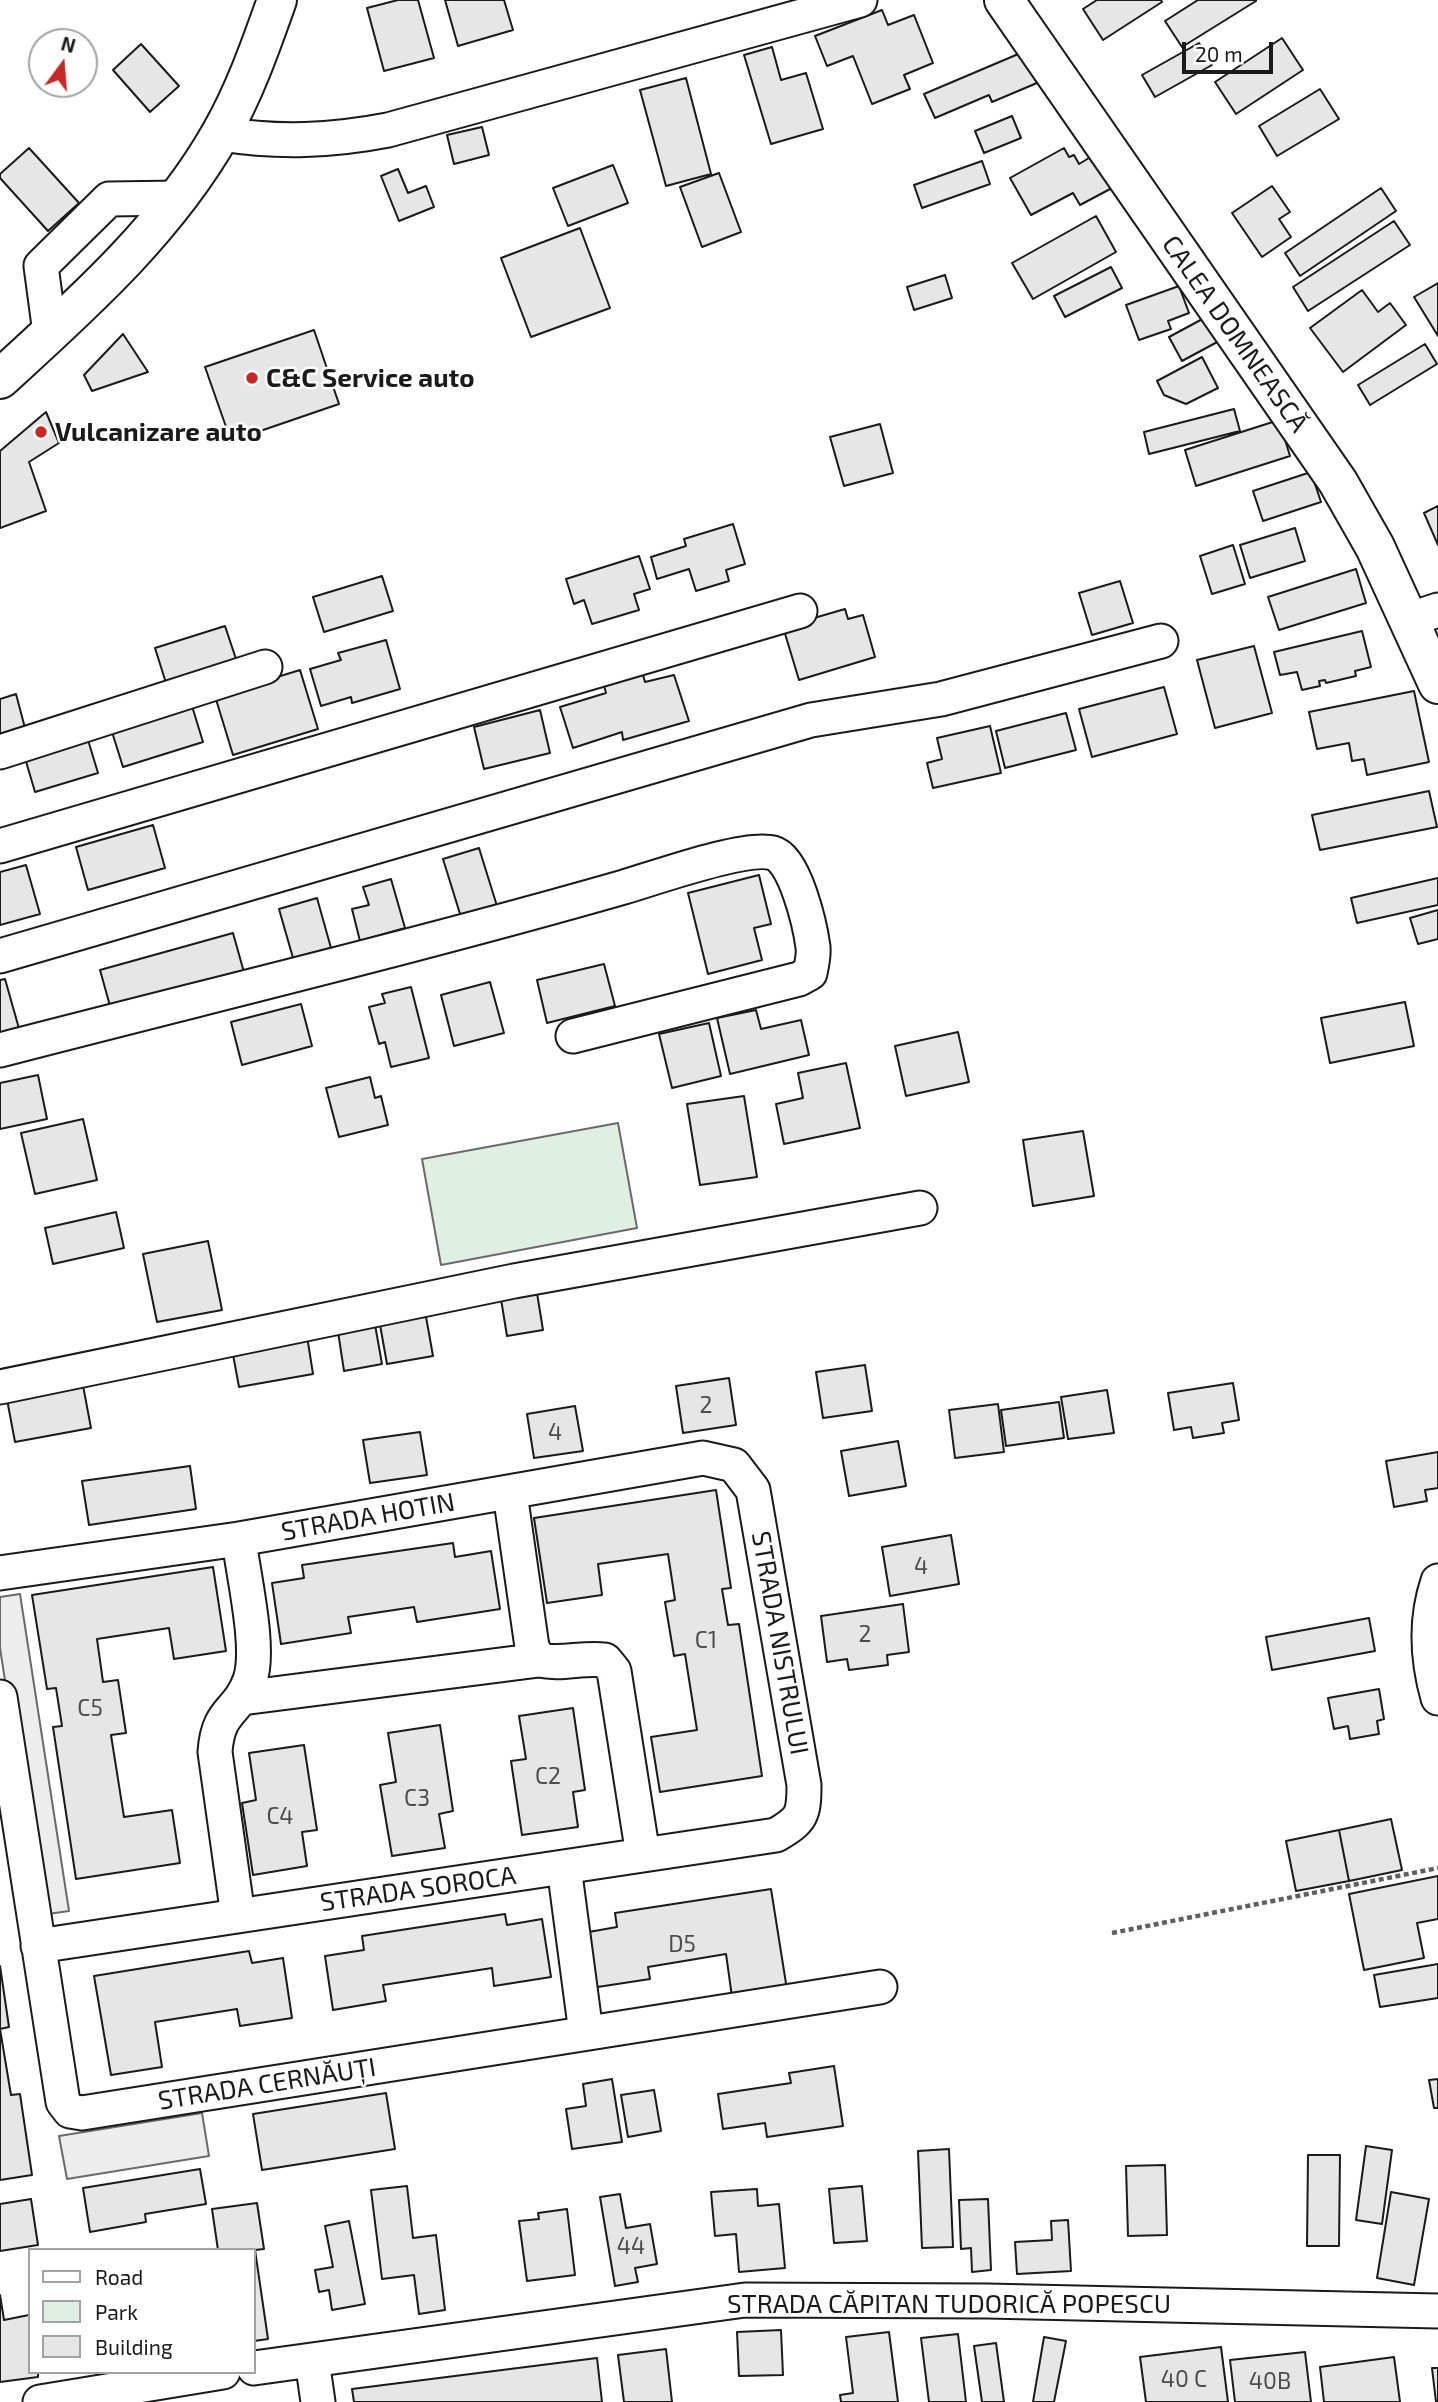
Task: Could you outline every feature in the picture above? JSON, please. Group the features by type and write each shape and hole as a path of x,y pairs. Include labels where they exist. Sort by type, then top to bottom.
{"main road":[{"path":"0,379 127,258 179,198 221,134 257,55 277,0"},
{"name":"CALEA DOMNEASCĂ","path":"1003,0 1338,482 1375,547 1430,614"},
{"name":"CALEA DOMNEASCĂ","path":"1031,0 1317,411 1391,527 1430,614 1438,684"}],"street":[{"path":"221,134 299,142 341,139 388,130 860,0"},
{"path":"50,333 41,266 109,199 179,198"},
{"path":"0,846 800,611"},
{"path":"0,956 811,720 941,699 1161,641"},
{"path":"0,752 265,667"},
{"path":"0,1050 569,902 727,858 758,851 773,853 785,860 793,873 813,947 810,973 799,979 573,1036"},
{"path":"0,1387 514,1281 920,1208"},
{"name":"STRADA HOTIN","path":"0,1573 239,1539 703,1458 734,1465"},
{"name":"STRADA NISTRULUI","path":"734,1465 753,1490 795,1731 804,1785 804,1810 795,1824"},
{"path":"510,1493 532,1647 540,1660"},
{"path":"238,1916 215,1752 216,1728 226,1713 242,1698 253,1664 239,1539"},
{"path":"1438,1581 1429,1617 1429,1646 1438,1698"},
{"path":"242,1698 540,1660 557,1664 592,1658 605,1660 614,1671 643,1856"},
{"name":"STRADA CERNĂUȚI","path":"0,1697 9,1824 38,1945 63,2102 70,2111 82,2113 880,1987"},
{"name":"STRADA SOROCA","path":"38,1945 776,1835 795,1824"},
{"path":"564,1867 586,2033"},
{"name":"STRADA CĂPITAN TUDORICĂ POPESCU","path":"256,2368 745,2300 987,2301 1438,2311"},
{"path":"312,2360 318,2402"},
{"path":"40,2402 211,2374"}],"path":[{"path":"1112,1933 1438,1868"}],"green space":[{"path":"618,1123 637,1228 441,1265 422,1159"}],"shaded area":[{"path":"20,1594 69,1911 41,1915 0,1648 0,1597"},
{"path":"202,2113 209,2156 67,2179 59,2136"}],"building":[{"path":"398,0 418,0 434,58 384,71 367,8"},
{"path":"445,0 504,0 513,30 458,46"},
{"path":"1097,0 1162,2 1103,40 1083,9"},
{"path":"1198,0 1256,1 1182,47 1165,21"},
{"path":"882,10 888,25 914,15 933,63 904,75 910,89 872,104 853,56 827,66 815,36"},
{"path":"1282,38 1303,70 1236,114 1215,82"},
{"path":"1199,43 1212,65 1155,97 1142,75"},
{"path":"141,44 179,86 150,112 113,70"},
{"path":"772,47 781,80 806,73 823,129 771,144 744,55"},
{"path":"1023,52 1037,83 992,102 989,95 935,118 924,94"},
{"path":"686,78 711,174 666,186 640,90"},
{"path":"1320,89 1339,119 1277,156 1259,126"},
{"path":"1012,116 1021,138 984,153 975,131"},
{"path":"482,127 489,155 454,164 447,135"},
{"path":"29,148 79,203 48,231 0,178 0,174"},
{"path":"1064,148 1069,157 1074,155 1079,164 1094,155 1112,188 1080,205 1073,193 1031,215 1010,178"},
{"path":"982,161 990,184 922,208 914,185"},
{"path":"613,165 628,203 568,226 553,188"},
{"path":"398,169 408,193 426,186 434,207 399,221 381,176"},
{"path":"719,173 741,232 702,247 680,187"},
{"path":"1272,186 1290,212 1279,219 1291,237 1262,257 1232,213"},
{"path":"1381,188 1396,211 1300,276 1285,253"},
{"path":"1096,216 1116,252 1033,299 1012,263"},
{"path":"1394,221 1410,245 1308,311 1293,287"},
{"path":"580,228 610,308 531,337 501,258"},
{"path":"1111,267 1122,288 1065,317 1054,296"},
{"path":"945,275 952,298 914,310 907,287"},
{"path":"1438,283 1438,336 1414,297"},
{"path":"1179,286 1189,313 1168,321 1171,329 1139,340 1126,305"},
{"path":"1362,290 1378,312 1390,303 1406,325 1343,372 1310,328"},
{"path":"1208,316 1221,340 1182,361 1169,337"},
{"path":"314,330 339,404 231,441 205,367"},
{"path":"123,334 148,372 92,391 84,375"},
{"path":"1425,344 1437,364 1370,405 1358,385"},
{"path":"1202,357 1218,388 1186,404 1164,395 1157,381"},
{"path":"1234,409 1240,431 1149,454 1144,432"},
{"path":"46,412 59,443 29,462 46,511 0,528 0,451"},
{"path":"1279,420 1290,456 1196,486 1185,450"},
{"path":"880,424 893,473 844,486 830,437"},
{"path":"1311,472 1321,502 1263,521 1253,491"},
{"path":"1438,506 1438,545 1424,513"},
{"path":"733,524 745,564 726,570 729,581 696,591 689,569 657,579 651,557 686,546 684,539"},
{"path":"1295,528 1305,561 1250,578 1240,545"},
{"path":"1233,545 1245,584 1212,594 1200,556"},
{"path":"639,556 650,589 634,594 639,610 592,624 584,600 574,604 566,579"},
{"path":"1356,569 1366,603 1279,630 1268,597"},
{"path":"382,576 393,611 324,632 313,597"},
{"path":"1120,581 1133,623 1092,635 1079,593"},
{"path":"845,609 848,619 863,615 875,657 799,680 783,627"},
{"path":"225,626 237,662 166,683 155,648"},
{"path":"1362,631 1371,667 1355,671 1356,676 1326,683 1325,680 1319,681 1320,686 1302,690 1297,672 1280,675 1274,652"},
{"path":"386,640 400,689 352,703 351,697 321,706 310,669 341,660 338,653"},
{"path":"1254,646 1272,713 1215,728 1197,660"},
{"path":"300,670 318,729 233,755 215,696"},
{"path":"642,671 645,682 674,675 689,721 623,740 622,732 573,748 560,707 606,693 603,682"},
{"path":"1164,687 1177,734 1092,757 1079,709"},
{"path":"1414,691 1429,762 1367,775 1364,759 1352,761 1349,743 1317,749 1309,712"},
{"path":"16,694 25,728 0,735 0,699"},
{"path":"192,706 203,742 123,767 112,732"},
{"path":"540,710 550,753 484,769 474,727"},
{"path":"1066,713 1076,750 1005,768 996,731"},
{"path":"990,726 1001,773 933,788 927,763 942,759 937,738"},
{"path":"88,740 98,773 35,792 25,758"},
{"path":"1429,791 1437,827 1320,850 1312,815"},
{"path":"153,825 165,868 88,890 76,847"},
{"path":"479,848 497,906 461,917 443,859"},
{"path":"26,865 40,914 0,925 0,872"},
{"path":"759,875 771,924 754,928 762,960 708,974 688,893"},
{"path":"1438,878 1438,905 1357,923 1351,898"},
{"path":"391,879 405,928 360,941 352,909 369,905 363,887"},
{"path":"317,898 331,948 293,958 279,909"},
{"path":"1438,910 1438,939 1418,944 1410,918"},
{"path":"233,933 245,976 112,1013 100,970"},
{"path":"604,964 615,1006 547,1023 537,980"},
{"path":"5,979 20,1032 0,1037 0,980"},
{"path":"490,982 504,1033 454,1046 441,995"},
{"path":"411,987 429,1058 391,1067 385,1042 379,1044 369,1007 385,1003 382,994"},
{"path":"1405,1002 1414,1046 1330,1063 1321,1018"},
{"path":"301,1004 312,1046 242,1065 231,1022"},
{"path":"756,1010 761,1029 801,1020 809,1055 730,1074 717,1018"},
{"path":"709,1023 721,1076 672,1088 659,1034"},
{"path":"958,1032 969,1082 906,1096 895,1046"},
{"path":"846,1063 860,1128 784,1144 776,1104 803,1098 798,1073"},
{"path":"38,1075 47,1119 0,1129 0,1083"},
{"path":"370,1077 375,1098 381,1096 388,1125 339,1137 326,1088"},
{"path":"744,1096 757,1177 700,1185 687,1104"},
{"path":"83,1119 97,1180 35,1194 21,1133"},
{"path":"1083,1131 1094,1196 1033,1206 1023,1140"},
{"path":"116,1212 124,1248 53,1264 45,1228"},
{"path":"208,1241 222,1310 157,1322 143,1254"},
{"path":"537,1293 543,1330 507,1336 501,1299"},
{"path":"425,1311 433,1356 387,1364 379,1319"},
{"path":"374,1319 382,1364 344,1371 337,1325"},
{"path":"307,1336 313,1374 239,1387 232,1349"},
{"path":"865,1365 872,1411 823,1418 816,1372"},
{"path":"729,1378 736,1425 683,1433 676,1386"},
{"path":"82,1380 91,1428 15,1442 6,1394"},
{"path":"1233,1383 1239,1420 1222,1423 1224,1433 1193,1438 1191,1427 1174,1430 1168,1393"},
{"path":"1107,1390 1114,1433 1068,1439 1061,1397"},
{"path":"1059,1402 1064,1438 1006,1446 1001,1410"},
{"path":"998,1404 1004,1452 955,1458 949,1410"},
{"path":"575,1406 583,1451 534,1458 527,1414"},
{"path":"420,1432 427,1475 370,1483 363,1440"},
{"path":"898,1441 906,1486 849,1496 841,1451"},
{"path":"1438,1452 1438,1488 1425,1490 1427,1501 1394,1507 1386,1461"},
{"path":"190,1466 196,1509 89,1525 82,1481"},
{"path":"716,1490 731,1588 722,1589 728,1625 739,1624 762,1776 660,1792 651,1737 697,1730 685,1654 674,1656 665,1602 675,1600 668,1554 598,1564 602,1595 547,1603 534,1518"},
{"path":"951,1535 959,1584 890,1596 882,1547"},
{"path":"453,1543 455,1557 491,1551 500,1609 417,1622 414,1607 348,1617 351,1633 281,1644 272,1583 304,1578 302,1565"},
{"path":"213,1567 226,1651 174,1659 169,1628 97,1639 103,1682 118,1680 126,1733 111,1735 124,1817 172,1810 180,1863 76,1879 53,1727 62,1726 56,1688 47,1689 32,1595"},
{"path":"903,1604 909,1652 887,1655 888,1665 849,1670 847,1659 827,1662 821,1616"},
{"path":"1369,1618 1375,1651 1272,1670 1266,1637"},
{"path":"1379,1689 1384,1719 1377,1721 1379,1734 1350,1739 1348,1726 1334,1729 1328,1698"},
{"path":"573,1708 585,1790 573,1792 578,1827 522,1835 511,1761 526,1759 519,1716"},
{"path":"440,1725 453,1811 439,1814 445,1848 392,1856 380,1785 396,1782 388,1733"},
{"path":"304,1745 317,1830 302,1832 307,1866 253,1875 242,1803 256,1800 249,1753"},
{"path":"1391,1819 1402,1870 1349,1881 1339,1830"},
{"path":"1339,1830 1349,1881 1296,1891 1286,1841"},
{"path":"1438,1876 1438,1919 1417,1923 1424,1958 1364,1970 1349,1894"},
{"path":"771,1889 788,1996 733,2004 726,1954 648,1967 650,1979 591,1988 583,1933 617,1927 615,1913"},
{"path":"505,1914 507,1925 542,1919 551,1977 494,1986 492,1968 383,1985 386,2001 333,2010 325,1956 364,1950 362,1936"},
{"path":"249,1951 252,1963 283,1958 292,2018 240,2026 237,2009 155,2022 162,2067 111,2075 94,1976"},
{"path":"1438,1964 1438,1998 1380,2007 1374,1975"},
{"path":"0,1966 9,2027 0,2029"},
{"path":"0,2029 11,2095 20,2094 32,2175 0,2180"},
{"path":"834,2066 843,2126 767,2137 765,2123 723,2129 718,2094 791,2083 789,2073"},
{"path":"612,2079 622,2142 572,2149 566,2109 586,2106 583,2084"},
{"path":"1438,2079 1438,2108 1434,2108 1429,2080"},
{"path":"654,2090 661,2131 628,2137 621,2095"},
{"path":"386,2093 395,2149 262,2170 253,2114"},
{"path":"1366,2146 1392,2150 1382,2224 1356,2220"},
{"path":"949,2149 953,2247 922,2248 918,2151"},
{"path":"1308,2155 1340,2155 1339,2246 1307,2246"},
{"path":"1165,2165 1167,2235 1128,2236 1126,2166"},
{"path":"200,2169 206,2204 145,2214 146,2222 90,2232 83,2188"},
{"path":"407,2186 413,2238 436,2235 445,2310 419,2314 414,2275 382,2279 371,2190"},
{"path":"862,2186 867,2241 834,2243 829,2189"},
{"path":"757,2189 758,2206 779,2204 785,2268 739,2272 736,2234 715,2236 711,2192"},
{"path":"1391,2192 1429,2199 1414,2285 1377,2278"},
{"path":"620,2194 626,2228 650,2224 657,2264 635,2268 638,2282 615,2286 600,2197"},
{"path":"31,2199 38,2245 0,2251 0,2204"},
{"path":"988,2199 991,2270 972,2272 971,2248 961,2249 959,2200"},
{"path":"257,2203 264,2249 218,2248 212,2209"},
{"path":"567,2209 575,2275 527,2281 519,2221 539,2219 538,2213"},
{"path":"1068,2220 1071,2271 1017,2274 1015,2242 1052,2240 1051,2221"},
{"path":"349,2221 365,2304 332,2310 329,2290 319,2292 315,2270 333,2267 325,2226"},
{"path":"256,2257 268,2339 256,2341"},
{"path":"0,2295 4,2320 28,2315 28,2374 38,2374 38,2377 0,2382"},
{"path":"781,2330 783,2375 739,2376 737,2332"},
{"path":"889,2332 898,2402 841,2402 840,2395 853,2393 846,2337"},
{"path":"958,2334 966,2402 929,2402 921,2338"},
{"path":"1044,2337 1066,2341 1054,2402 1033,2402"},
{"path":"996,2343 1004,2402 982,2402 974,2346"},
{"path":"1221,2347 1228,2402 1146,2402 1140,2357"},
{"path":"666,2349 672,2402 624,2402 618,2355"},
{"path":"1305,2352 1311,2402 1235,2402 1230,2360"},
{"path":"1394,2357 1400,2402 1324,2402 1320,2367"},
{"path":"597,2358 602,2402 354,2402 352,2389"},
{"path":"1432,2368 1438,2368 1438,2402 1436,2402"}],"place":[{"name":"C&C Service auto","path":"252,378"},
{"name":"Vulcanizare auto","path":"41,432"}]}
